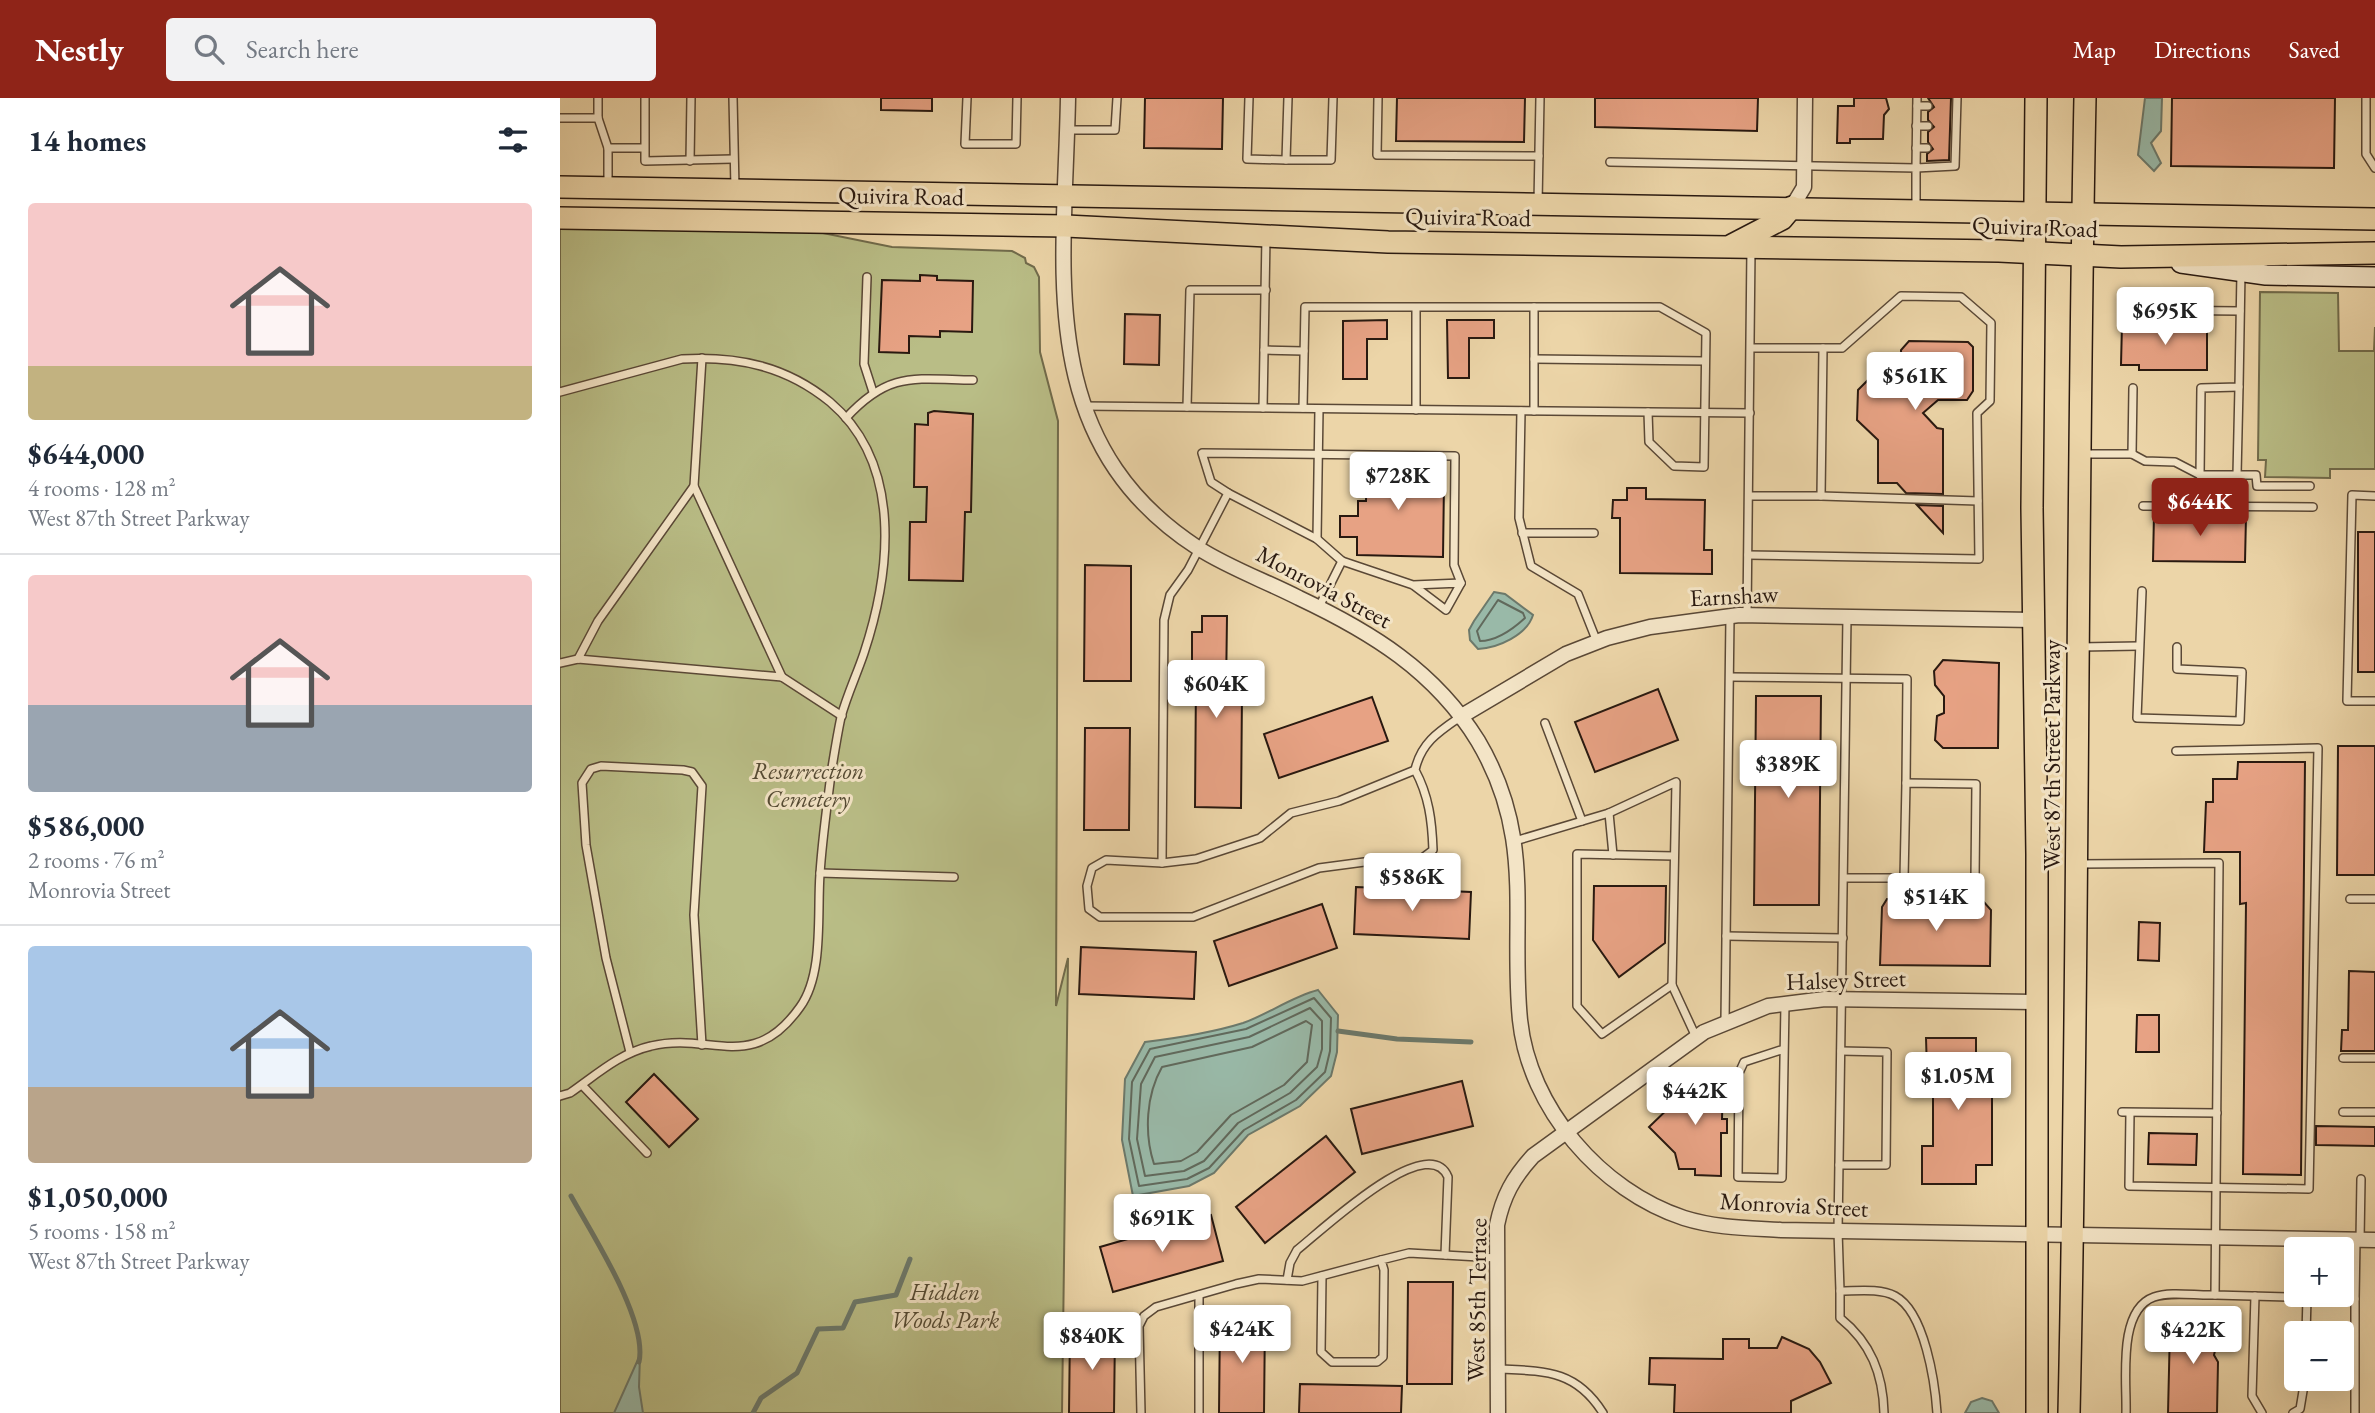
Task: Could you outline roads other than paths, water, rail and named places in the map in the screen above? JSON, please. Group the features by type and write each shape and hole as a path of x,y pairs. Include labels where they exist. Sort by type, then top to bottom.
{"main road":[{"name":"West 87th Street Parkway","path":"2036,98 2033,253 2033,620 2038,1002 2037,1413"},
{"name":"West 87th Street Parkway","path":"2069,1413 2078,864 2078,454 2085,98"},
{"name":"Quivira Road","path":"560,187 2375,219"},
{"path":"734,219 735,190"},
{"path":"1729,246 1782,219 1792,207"},
{"name":"Quivira Road","path":"560,218 1066,226 1388,242 1729,246 2145,257 2375,253"},
{"path":"2145,257 2266,275 2375,278"}],"street":[{"name":"Monrovia Street","path":"1068,98 1066,326 1071,367 1083,406 1113,467 1136,496 1200,549 1373,635 1406,658 1438,688 1477,741 1492,770 1515,841 1519,881 1519,983 1523,1038 1537,1082 1567,1130 1592,1161 1617,1183 1651,1204 1684,1218 1722,1227 2364,1240"},
{"path":"1792,207 1804,187 1805,98"},
{"name":"Earnshaw","path":"1460,717 1525,675 1597,642 1650,626 1748,615 2033,620"},
{"name":"Halsey Street","path":"1567,1130 1696,1037 1725,1022 1785,1003 1842,1000 2038,1002"},
{"name":"West 85th Terrace","path":"1499,1413 1497,1258 1502,1202 1513,1179 1533,1156 1567,1130"}],"lane":[{"path":"598,98 598,118 608,148 608,188"},
{"path":"645,98 645,161 733,159"},
{"path":"690,160 691,98"},
{"path":"733,98 735,190"},
{"path":"967,98 965,144 1016,144 1017,98"},
{"path":"1068,130 1115,130 1116,98"},
{"path":"1249,98 1247,159 1286,160 1331,160 1333,98"},
{"path":"1286,160 1288,98"},
{"path":"1378,98 1377,155 1539,156"},
{"path":"1538,204 1540,98"},
{"path":"1610,162 1916,168 1955,166 1954,107 1957,98"},
{"path":"2365,98 2367,154 2375,168"},
{"path":"1916,210 1917,102 1928,106"},
{"path":"560,118 598,118"},
{"path":"1916,126 1928,126"},
{"path":"608,148 643,148"},
{"path":"1916,148 1927,148"},
{"path":"1263,408 1266,236"},
{"path":"1748,615 1751,247"},
{"path":"2236,475 2241,271"},
{"path":"867,276 864,364 873,392"},
{"path":"1187,407 1190,290 1266,290"},
{"path":"1748,555 1979,559 1977,413 1990,401 1992,323 1961,296 1900,296 1842,348 1751,348"},
{"path":"1303,408 1305,307 1660,307 1706,333 1704,467 1674,466 1649,442 1648,412"},
{"path":"1416,307 1416,410"},
{"path":"1534,307 1534,411"},
{"path":"2137,310 2240,311"},
{"path":"1821,496 1823,348"},
{"path":"1264,350 1304,351"},
{"path":"560,392 661,363 702,358 765,366 791,374 812,388 856,429 880,482 885,517 881,586 874,621 842,716 820,873 816,970 810,992 785,1026 762,1040 740,1048 654,1045 630,1052 582,1085 560,1096"},
{"path":"702,358 694,486 782,677"},
{"path":"1534,359 1705,361"},
{"path":"846,418 882,386 910,379 973,380"},
{"path":"2200,475 2201,388 2239,387"},
{"path":"2132,454 2133,388"},
{"path":"1083,406 1750,413"},
{"path":"1317,539 1319,409"},
{"path":"1521,411 1519,518 1531,566 1578,594 1597,642"},
{"path":"1202,453 1455,456 1454,565 1461,583 1446,610 1413,585 1342,561 1317,539 1211,482 1202,453"},
{"path":"2078,454 2132,454 2145,461 2175,461 2200,475 2256,475 2257,486 2310,486"},
{"path":"579,659 598,621 694,486"},
{"path":"1162,863 1164,620 1170,595 1200,549 1228,493"},
{"path":"2375,496 2352,495 2347,701 2375,701"},
{"path":"1749,496 1978,501"},
{"path":"2143,506 2313,507"},
{"path":"1522,533 1594,533"},
{"path":"1319,607 1342,561"},
{"path":"1413,585 1461,583"},
{"path":"2142,591 2137,718 2240,721 2242,672 2177,669 2177,647"},
{"path":"1725,1022 1730,616"},
{"path":"1847,617 1838,1231 1840,1318 1866,1344 1877,1365 1883,1390 1884,1413"},
{"path":"2080,647 2139,646"},
{"path":"560,663 579,659 782,677 842,716"},
{"path":"1730,677 1907,679 1904,878"},
{"path":"1415,770 1339,801 1291,813 1260,838 1196,859 1162,863 1106,860 1092,868 1087,886 1089,909 1100,917 1193,916 1319,869 1387,859 1417,862 1433,850 1432,820 1425,789 1415,770 1419,753 1430,738 1460,717"},
{"path":"1545,723 1582,821"},
{"path":"2176,751 2318,748 2309,1189 2129,1186 2126,1112 2217,1113"},
{"path":"630,1052 606,958 586,845 582,783 591,769 601,766 682,770 692,772 702,786 694,915 702,1045"},
{"path":"1515,841 1609,813 1675,782 1672,985 1696,1037"},
{"path":"1844,878 1975,878 1976,784 1906,783"},
{"path":"1609,813 1613,855"},
{"path":"1672,985 1602,1034 1577,1006 1577,854 1674,856"},
{"path":"2078,864 2219,863 2215,1296"},
{"path":"820,873 954,877"},
{"path":"2350,900 2375,899"},
{"path":"1726,936 1843,938"},
{"path":"1784,1049 1744,1062 1739,1073 1738,1177 1782,1178 1785,1003"},
{"path":"1839,1165 1886,1165 1887,1052 1841,1051"},
{"path":"2343,1058 2375,1058"},
{"path":"582,1085 647,1153"},
{"path":"2343,1112 2375,1112"},
{"path":"1287,1280 1290,1263 1297,1250 1384,1182 1406,1169 1426,1162 1436,1163 1444,1168 1448,1177 1446,1255"},
{"path":"2355,1413 2355,1299 2364,1240 2361,1179"},
{"path":"1141,1413 1139,1326 1144,1316 1156,1307 1259,1279 1302,1281 1409,1253 1497,1258"},
{"path":"1322,1276 1321,1352 1332,1362 1377,1362 1383,1357 1384,1270 1381,1260"},
{"path":"1840,1291 1877,1292 1899,1298 1913,1318 1926,1350 1935,1381 1937,1413"},
{"path":"1199,1295 1199,1413"},
{"path":"2126,1413 2128,1326 2141,1305 2156,1296 2284,1297"},
{"path":"2255,1296 2252,1396 2262,1413"},
{"path":"1499,1369 1546,1371 1571,1379 1592,1396 1603,1413"},
{"path":"2293,1413 2300,1409 2303,1391"}],"water":[{"path":"2145,98 2162,98 2161,131 2151,143 2161,163 2154,171 2138,155"},
{"path":"1494,592 1505,594 1533,615 1525,629 1511,639 1478,649 1470,640 1469,630"},
{"path":"1318,990 1338,1015 1337,1052 1331,1076 1300,1106 1248,1135 1214,1173 1189,1186 1133,1196 1122,1140 1125,1079 1145,1042 1194,1035 1243,1023"},
{"path":"640,1355 639,1387 643,1413 614,1413"},
{"path":"1982,1398 1992,1401 1999,1413 1965,1413 1971,1402"}],"waterway":[{"path":"1338,1031 1397,1039 1471,1042"},
{"path":"571,1196 627,1301 640,1344 639,1362"},
{"path":"753,1413 761,1398 797,1373 818,1329 843,1328 855,1302 896,1295 910,1259"}],"park label":[{"name":"Resurrection Cemetery","path":"808,785"},
{"name":"Hidden Woods Park","path":"945,1306"}]}
